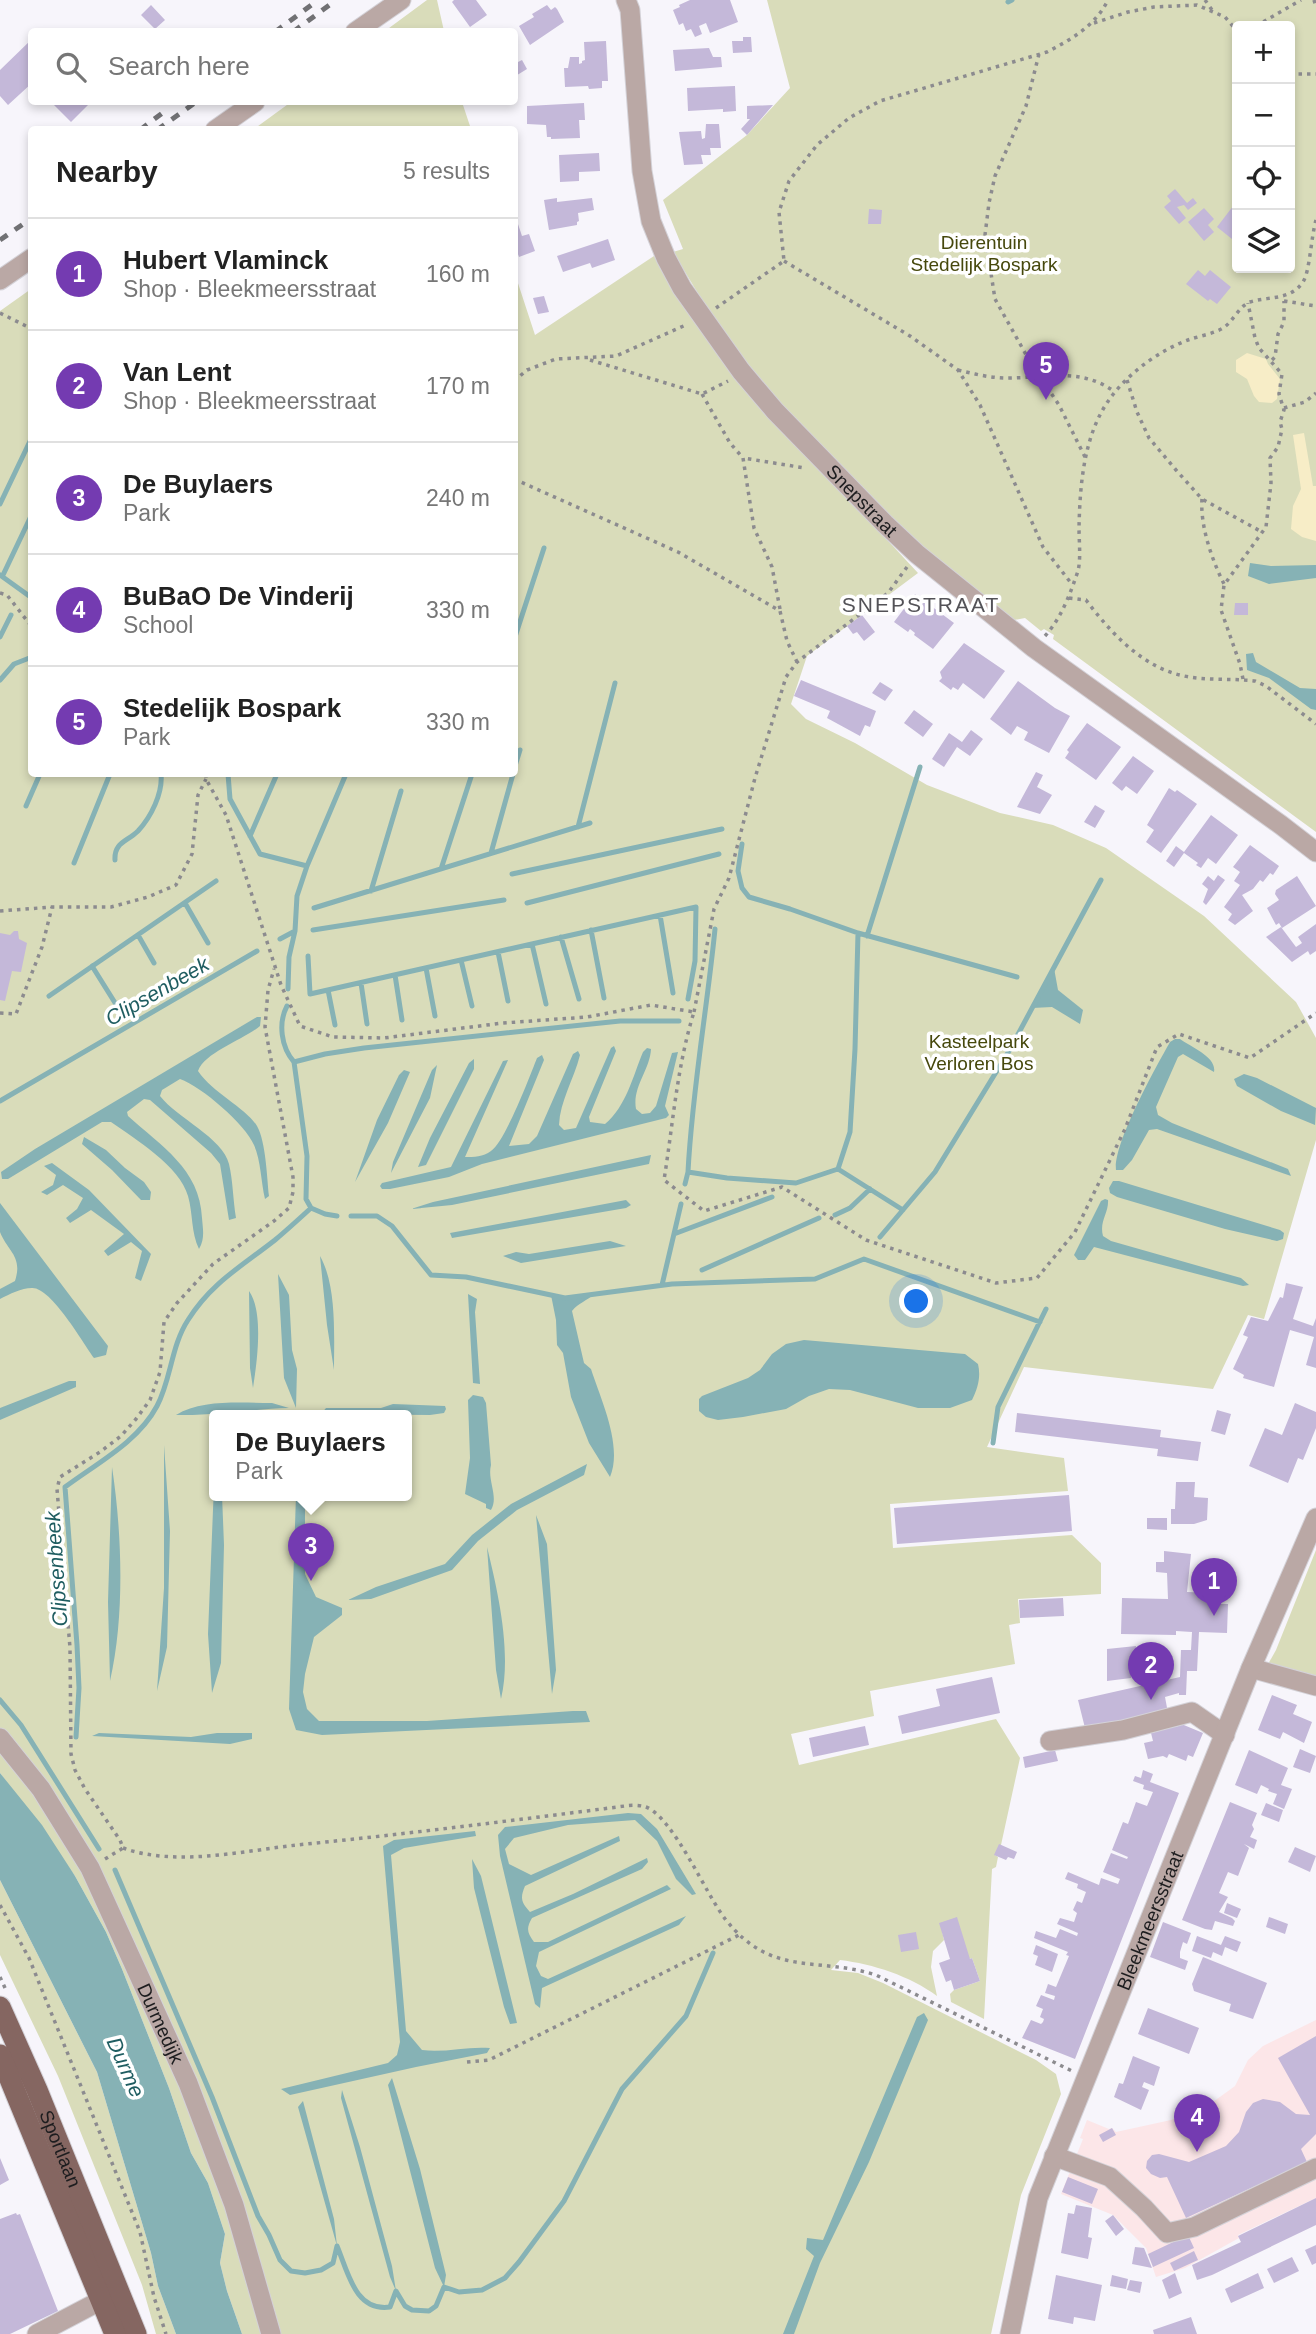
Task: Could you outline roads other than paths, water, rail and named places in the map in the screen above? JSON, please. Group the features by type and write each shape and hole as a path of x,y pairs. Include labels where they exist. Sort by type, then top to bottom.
{"main road":[{"name":"Sportlaan","path":"0,2007 37,2090 110,2296"},
{"name":"Sportlaan","path":"2,2066 110,2296"},
{"path":"110,2296 115,2334"},
{"path":"110,2296 136,2334"}],"street":[{"path":"361,28 401,0"},
{"name":"Snepstraat","path":"626,0 630,10 642,171 651,221 666,258 701,317 741,371 775,411 917,554 1034,648 1316,852"},
{"path":"221,126 251,105"},
{"path":"0,280 28,261"},
{"name":"Bleekmeersstraat","path":"1010,2334 1038,2198 1251,1668 1316,1518"},
{"path":"1251,1668 1316,1686"},
{"path":"1050,1741 1123,1730 1192,1712 1225,1735"},
{"name":"Durmedijk","path":"0,1738 41,1789 90,1868 188,2083 234,2205 271,2334"},
{"path":"1054,2156 1110,2177 1167,2233 1194,2227 1316,2168"},
{"path":"37,2334 110,2296"}],"water":[{"path":"1250,563 1271,566 1316,565 1316,578 1269,584 1248,576"},
{"path":"1253,653 1256,662 1300,688 1316,689 1316,710 1269,678 1247,670 1246,654"},
{"path":"1054,968 1058,990 1083,1010 1080,1024 1052,1007 1032,1008"},
{"path":"261,1017 260,1026 217,1052 202,1064 198,1071 257,1126 266,1160 269,1196 265,1199 258,1158 249,1136 222,1107 189,1083 180,1079 162,1090 160,1096 209,1137 225,1155 229,1164 236,1218 229,1220 220,1164 211,1153 150,1100 144,1099 127,1112 128,1116 177,1160 194,1186 200,1201 203,1226 199,1249 188,1196 176,1174 156,1154 111,1122 102,1122 8,1179 2,1179 1,1172 35,1149"},
{"path":"1180,1039 1207,1057 1212,1062 1214,1072 1183,1054 1178,1057 1156,1107 1158,1115 1288,1169 1291,1176 1157,1129 1149,1130 1123,1170 1116,1170 1121,1143 1128,1125 1155,1069 1170,1042"},
{"path":"614,1046 616,1051 589,1117 590,1122 605,1124 612,1117 624,1100 647,1048 651,1049 650,1057 635,1101 636,1109 642,1114 650,1113 656,1106 672,1053 678,1052 665,1106 669,1115 666,1118 482,1164 449,1177 390,1189 382,1189 380,1186 382,1183 451,1167 503,1061 508,1060 465,1157 485,1154 497,1145 517,1108 537,1058 542,1055 544,1060 509,1146 529,1144 537,1136 573,1054 578,1051 580,1055 562,1107 559,1125 564,1130 576,1128"},
{"path":"474,1059 474,1069 426,1165 418,1167 430,1138 469,1063"},
{"path":"437,1065 430,1098 391,1173 393,1162 432,1070"},
{"path":"404,1070 410,1072 388,1123 355,1182 377,1120"},
{"path":"1244,1074 1316,1108 1315,1125 1281,1111 1237,1086 1234,1079"},
{"path":"84,1137 106,1150 144,1182 151,1192 150,1200 141,1200 82,1144"},
{"path":"651,1155 649,1164 452,1205 411,1209 433,1202"},
{"path":"52,1163 89,1190 151,1254 141,1281 135,1278 142,1251 131,1242 108,1256 104,1251 124,1234 91,1210 70,1223 66,1218 77,1209 83,1198 63,1185 47,1195 41,1192 53,1185 56,1175 44,1166"},
{"path":"1113,1181 1280,1230 1284,1233 1283,1239 1277,1241 1225,1229 1117,1197 1110,1193 1109,1188"},
{"path":"626,1200 631,1205 626,1208 452,1238 450,1233"},
{"path":"1108,1200 1108,1205 1102,1231 1103,1236 1111,1241 1241,1278 1249,1285 1243,1286 1094,1247 1085,1260 1078,1260 1074,1255 1101,1201"},
{"path":"0,1203 108,1346 106,1355 94,1358 57,1306 40,1290 24,1289 0,1299 0,1289 15,1281 17,1266 14,1255 0,1232"},
{"path":"610,1241 626,1246 521,1263 503,1256 516,1252 529,1254"},
{"path":"320,1256 332,1296 334,1370 327,1325"},
{"path":"278,1274 289,1295 292,1350 297,1369 296,1408 284,1378"},
{"path":"249,1291 257,1311 258,1324 253,1388 250,1368"},
{"path":"468,1294 477,1299 475,1312 480,1384 473,1383"},
{"path":"594,1294 572,1311 584,1363 591,1369 609,1423 614,1451 610,1477 589,1443 571,1397 563,1353 557,1345 551,1295 565,1298"},
{"path":"804,1340 965,1354 978,1364 977,1387 972,1400 950,1408 918,1408 850,1390 829,1389 786,1409 743,1417 718,1420 706,1417 699,1411 699,1399 702,1396 748,1378 786,1344"},
{"path":"69,1381 76,1381 76,1387 0,1420 0,1408"},
{"path":"473,1395 483,1397 486,1403 494,1500 491,1510 486,1508 486,1504 465,1494 470,1458 468,1400"},
{"path":"272,1403 289,1408 209,1410 209,1414 176,1415 198,1406"},
{"path":"393,1404 445,1406 446,1409 444,1413 430,1415 412,1415 412,1410 324,1410 381,1408"},
{"path":"164,1445 170,1531 167,1647 157,1691 164,1588"},
{"path":"587,1464 584,1475 517,1510 478,1541 452,1570 371,1599 348,1600 376,1587 445,1564 472,1535 511,1504"},
{"path":"112,1467 120,1547 120,1602 110,1681 108,1602"},
{"path":"213,1501 222,1501 221,1663 212,1693 208,1634"},
{"path":"296,1501 305,1501 305,1574 316,1597 342,1608 342,1615 314,1637 305,1674 303,1692 307,1709 319,1721 427,1721 586,1711 590,1722 322,1735 296,1730 289,1709"},
{"path":"536,1515 547,1544 556,1670 552,1694"},
{"path":"487,1547 504,1643 501,1699 496,1670"},
{"path":"99,1733 191,1737 217,1733 252,1733 252,1739 230,1744 92,1736"},
{"name":"Durme","path":"0,1773 42,1825 75,1876 106,1932 122,1969 169,2088 191,2153 208,2183 225,2234 220,2263 242,2334 176,2334 158,2286 151,2253 97,2072 0,1880"},
{"path":"628,1813 641,1814 657,1829 696,1894 692,1895 676,1879 657,1841 635,1820 568,1825 514,1838 505,1849 509,1864 531,1875 619,1836 620,1841 525,1886 522,1900 530,1912 647,1858 648,1862 642,1869 532,1918 528,1930 534,1942 548,1942 667,1885 671,1889 539,1952 536,1966 541,1976 548,1979 686,1916 679,1925 542,1988 540,2008 535,2004 500,1856 498,1835 505,1827"},
{"path":"475,1831 476,1836 404,1848 391,1855 406,2031 422,2050 490,2048 487,2053 290,2095 281,2089 388,2063 397,2055 400,2042 383,1846 394,1840"},
{"path":"472,1859 481,1876 517,2023 510,2024 504,2007 474,1888"},
{"path":"924,2013 928,2020 869,2162 820,2263 794,2334 783,2334 814,2256 806,2249 807,2238 823,2240 917,2017"},
{"path":"392,2078 420,2169 446,2275 444,2287 435,2268 388,2085"},
{"path":"342,2090 392,2266 396,2291 341,2098"},
{"path":"303,2101 334,2219 337,2246 298,2107"}],"waterway":[{"path":"1008,2 1012,0"},
{"path":"0,504 28,445"},
{"path":"3,575 28,522"},
{"path":"518,628 544,548"},
{"name":"Clipsenbeek","path":"0,575 28,595"},
{"path":"0,637 11,615"},
{"path":"0,680 14,664 28,659"},
{"path":"578,827 615,683"},
{"path":"518,756 520,750"},
{"path":"867,936 920,767"},
{"path":"26,806 39,777"},
{"path":"74,863 109,777"},
{"path":"115,860 119,846 138,831 152,812 161,777"},
{"name":"Clipsenbeek","path":"228,777 230,799 260,854 307,866 297,896 295,931 280,939"},
{"path":"250,836 276,777"},
{"path":"307,866 345,777"},
{"path":"441,869 471,777"},
{"path":"491,853 512,777"},
{"path":"371,891 401,791"},
{"path":"314,908 590,823"},
{"path":"512,874 722,829"},
{"path":"742,844 738,871 742,888 749,897 858,933"},
{"path":"527,903 719,854"},
{"path":"880,1237 935,1172 1009,1051 1101,880"},
{"path":"49,996 216,881"},
{"path":"313,930 504,900"},
{"path":"185,903 208,943"},
{"path":"308,956 310,994 696,907 695,961 688,999"},
{"path":"660,915 673,993"},
{"path":"688,1172 715,929"},
{"path":"591,930 604,998"},
{"name":"Clipsenbeek","path":"288,989 289,957 295,931"},
{"path":"685,1184 688,1172 796,1183 838,1169 850,1132 858,933 1017,977"},
{"path":"138,935 154,963"},
{"path":"561,937 579,999"},
{"path":"532,944 546,1004"},
{"name":"Clipsenbeek","path":"0,1101 257,951"},
{"path":"498,952 508,1001"},
{"path":"461,960 472,1006"},
{"path":"92,966 117,1006"},
{"path":"426,968 435,1016"},
{"path":"395,975 402,1020"},
{"path":"361,983 367,1024"},
{"path":"328,990 335,1025"},
{"name":"Clipsenbeek","path":"287,1006 282,1020 282,1035 294,1062 307,1156 306,1199 311,1208 337,1216"},
{"path":"294,1062 364,1048 620,1021 679,1021"},
{"path":"838,1169 903,1210"},
{"path":"835,1215 850,1208 870,1189"},
{"path":"674,1234 772,1197"},
{"path":"662,1285 681,1204"},
{"name":"Clipsenbeek","path":"76,1737 79,1688 65,1487 116,1451 149,1419 162,1396 182,1330 197,1307 228,1276 311,1208"},
{"path":"351,1216 377,1216 392,1226 431,1275 466,1277 565,1298 672,1284 815,1279 864,1259 1040,1322"},
{"path":"702,1270 819,1218"},
{"path":"993,1443 998,1407 1046,1309"},
{"path":"0,1700 21,1725 99,1849"},
{"path":"115,1870 212,2097 258,2216 280,2260 291,2271 305,2273 321,2270 333,2263 337,2246 354,2288 368,2303 378,2307 390,2307 396,2291 405,2306 412,2310 429,2311 436,2306 444,2287 459,2292 482,2290 505,2278 564,2201 622,2089 686,2016 713,1953"}],"railway":[{"path":"280,28 318,0"},
{"path":"298,28 336,0"},
{"path":"163,126 192,105"},
{"path":"145,126 165,111"},
{"path":"0,240 28,221"}],"place":[{"name":"Stedelijk Bospark","path":"1046,400"},
{"name":"De Buylaers","path":"311,1581"},
{"name":"Hubert Vlaminck","path":"1214,1616"},
{"name":"Van Lent","path":"1151,1700"},
{"name":"BuBaO De Vinderij","path":"1197,2152"}],"district":[{"name":"SNEPSTRAAT","path":"921,604"}],"park label":[{"name":"Dierentuin Stedelijk Bospark","path":"984,253"},
{"name":"Kasteelpark Verloren Bos","path":"979,1052"}]}
